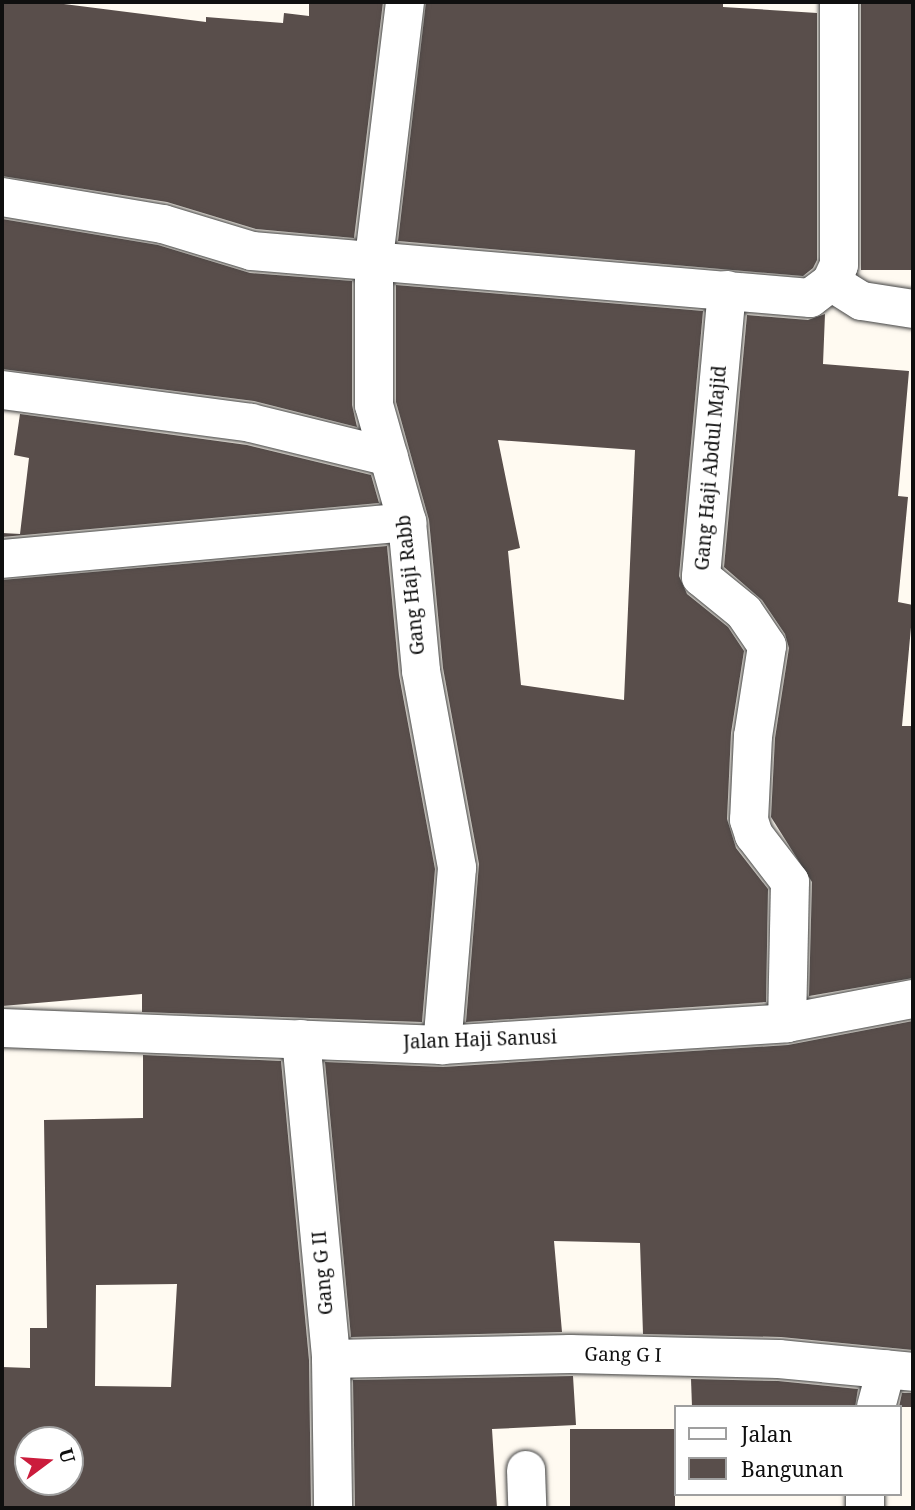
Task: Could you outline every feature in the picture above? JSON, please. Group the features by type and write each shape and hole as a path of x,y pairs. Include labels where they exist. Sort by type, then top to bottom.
{"street":[{"name":"Gang Haji Rabb","path":"405,2 374,258 374,405 407,522 421,671 457,868 442,1045"},
{"path":"2,197 163,224 252,251 374,258 810,298 831,282 839,264 839,2"},
{"path":"831,282 862,302 913,309"},
{"name":"Gang Haji Abdul Majid","path":"727,290 701,577 744,612 767,646 753,736 748,820 754,835 790,882 788,1023"},
{"path":"2,390 251,423 389,457"},
{"path":"2,559 407,522"},
{"name":"Jalan Haji Sanusi","path":"2,1028 442,1045 788,1023 913,999"},
{"name":"Gang G II","path":"301,1039 331,1359 333,1508"},
{"name":"Gang G I","path":"331,1359 570,1354 779,1359 900,1370"},
{"path":"877,1405 900,1370"},
{"path":"526,1470 527,1508"}],"building":[{"path":"2,2 48,2 206,22 206,17 283,23 284,13 309,16 309,2 383,2 354,238 256,229 167,202 2,176"},
{"path":"426,2 723,2 723,7 817,13 817,260 813,268 803,276 398,241"},
{"path":"861,2 913,2 913,270 861,270"},
{"path":"2,219 158,245 250,273 352,281 352,405 357,427 254,401 2,369"},
{"path":"396,285 703,311 679,576 687,594 728,627 744,651 731,733 727,819 736,848 768,889 766,1002 466,1022 479,864 443,668 429,520 396,402","holes":["498,440 635,450 624,700 521,685 508,551 520,548"]},
{"path":"825,314 823,364 909,371 898,496 908,497 898,602 913,605 902,726 913,726 913,978 809,996 812,882 771,817 775,738 789,648 785,634 762,600 724,567 747,315 808,320"},
{"path":"20,414 247,445 371,475 379,503 2,537 2,533 20,534 29,458 14,455"},
{"path":"387,546 399,675 435,869 422,1022 142,1012 142,994 2,1006 2,580"},
{"path":"913,1021 913,1350 781,1337 643,1334 640,1243 554,1241 562,1332 351,1337 325,1062 443,1067 788,1045"},
{"path":"143,1055 281,1061 309,1360 311,1508 2,1508 2,1367 30,1368 30,1328 47,1328 44,1120 143,1118","holes":["177,1284 171,1387 95,1386 96,1285"]},
{"path":"573,1376 576,1425 492,1429 497,1508 355,1508 353,1380"},
{"path":"691,1379 778,1381 858,1389 855,1405 692,1405"},
{"path":"902,1393 913,1393 913,1407 899,1405"},
{"path":"570,1429 674,1429 675,1508 570,1508"}]}
